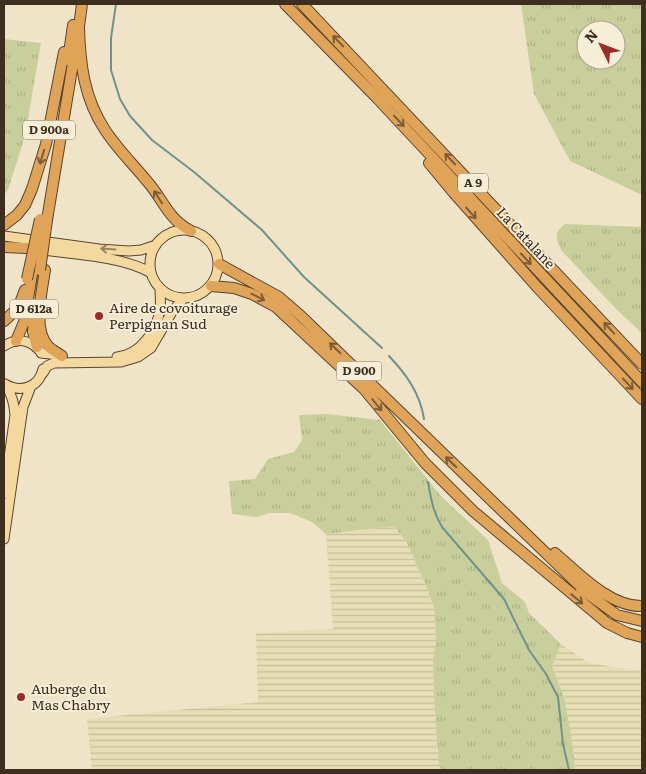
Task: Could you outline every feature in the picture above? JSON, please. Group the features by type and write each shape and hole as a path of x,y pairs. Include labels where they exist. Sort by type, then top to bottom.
{"highway":[{"name":"D 612a","path":"39,350 33,332 32,321 46,220 66,106 76,26 76,4"},
{"name":"D 612a","path":"46,220 46,199 76,26 82,4"},
{"name":"La Catalane","path":"285,4 422,146 642,382"},
{"name":"La Catalane","path":"302,4 642,364"},
{"name":"D 900a","path":"4,225 17,215 25,205 32,190 46,144 66,41 76,26"},
{"path":"76,26 82,74 90,100 104,129 154,190 169,214 180,225 192,231"},
{"path":"422,146 430,164 452,192 538,288 642,399"},
{"path":"4,321 18,308 46,220"},
{"path":"4,246 26,248"},
{"name":"D 900","path":"219,264 279,297 487,495"},
{"name":"D 612a","path":"16,341 40,270"},
{"path":"40,270 39,313 43,340 62,356"},
{"name":"D 900","path":"211,286 234,288 252,294 276,307 364,389 425,463 473,510"},
{"path":"487,495 585,591"},
{"path":"487,495 600,592 617,600 642,606"},
{"path":"473,510 617,615 642,622"},
{"path":"473,510 607,623 642,638"}],"main road":[{"path":"181,230 192,231 204,236 216,252 219,264 215,280 204,293 195,297 183,299 170,296 160,289 151,273 151,254 163,237 181,230"},
{"path":"4,236 99,249 129,251 141,250 156,245"},
{"path":"26,248 120,261 140,267 151,273"},
{"path":"4,346 16,341 27,342 39,350 62,356 122,356 140,349 150,336 160,309 160,289"},
{"path":"4,384 18,389 31,386 36,383 47,366 54,363 121,362 138,357 151,348 172,312 183,299"},
{"path":"39,350 44,360 42,373"},
{"path":"4,384 12,394 15,415 4,493"},
{"path":"4,539 23,407 31,386"}],"shaded area":[{"path":"394,526 407,543 434,608 436,640 433,660 434,699 439,766 442,770 92,770 87,719 258,702 256,633 333,629 326,534"},
{"path":"561,644 589,663 642,671 642,770 575,770 565,701 552,666"}],"green space":[{"path":"521,4 642,4 642,195 570,161 534,94"},
{"path":"4,39 41,43 25,136 8,190 4,195"},
{"path":"565,224 642,227 642,333 617,310 562,251 558,243 557,234"},
{"path":"326,414 380,420 441,496 488,540 502,583 525,602 529,613 561,644 552,666 565,701 575,770 442,770 439,766 434,699 433,660 436,640 434,608 407,543 394,526 326,534 312,522 290,513 269,513 257,517 232,514 229,481 255,479 268,459 294,452 302,440 299,415"}],"waterway":[{"path":"116,4 111,38 111,70 120,99 130,116 152,140 194,172 262,230 304,277 382,348"},
{"path":"389,356 416,392 424,419"},
{"path":"428,482 434,511 442,527 504,599 529,650 546,674 558,697 563,744 569,770"}],"place":[{"name":"Aire de covoiturage Perpignan Sud","path":"99,316"},
{"name":"Auberge du Mas Chabry","path":"21,697"}]}
